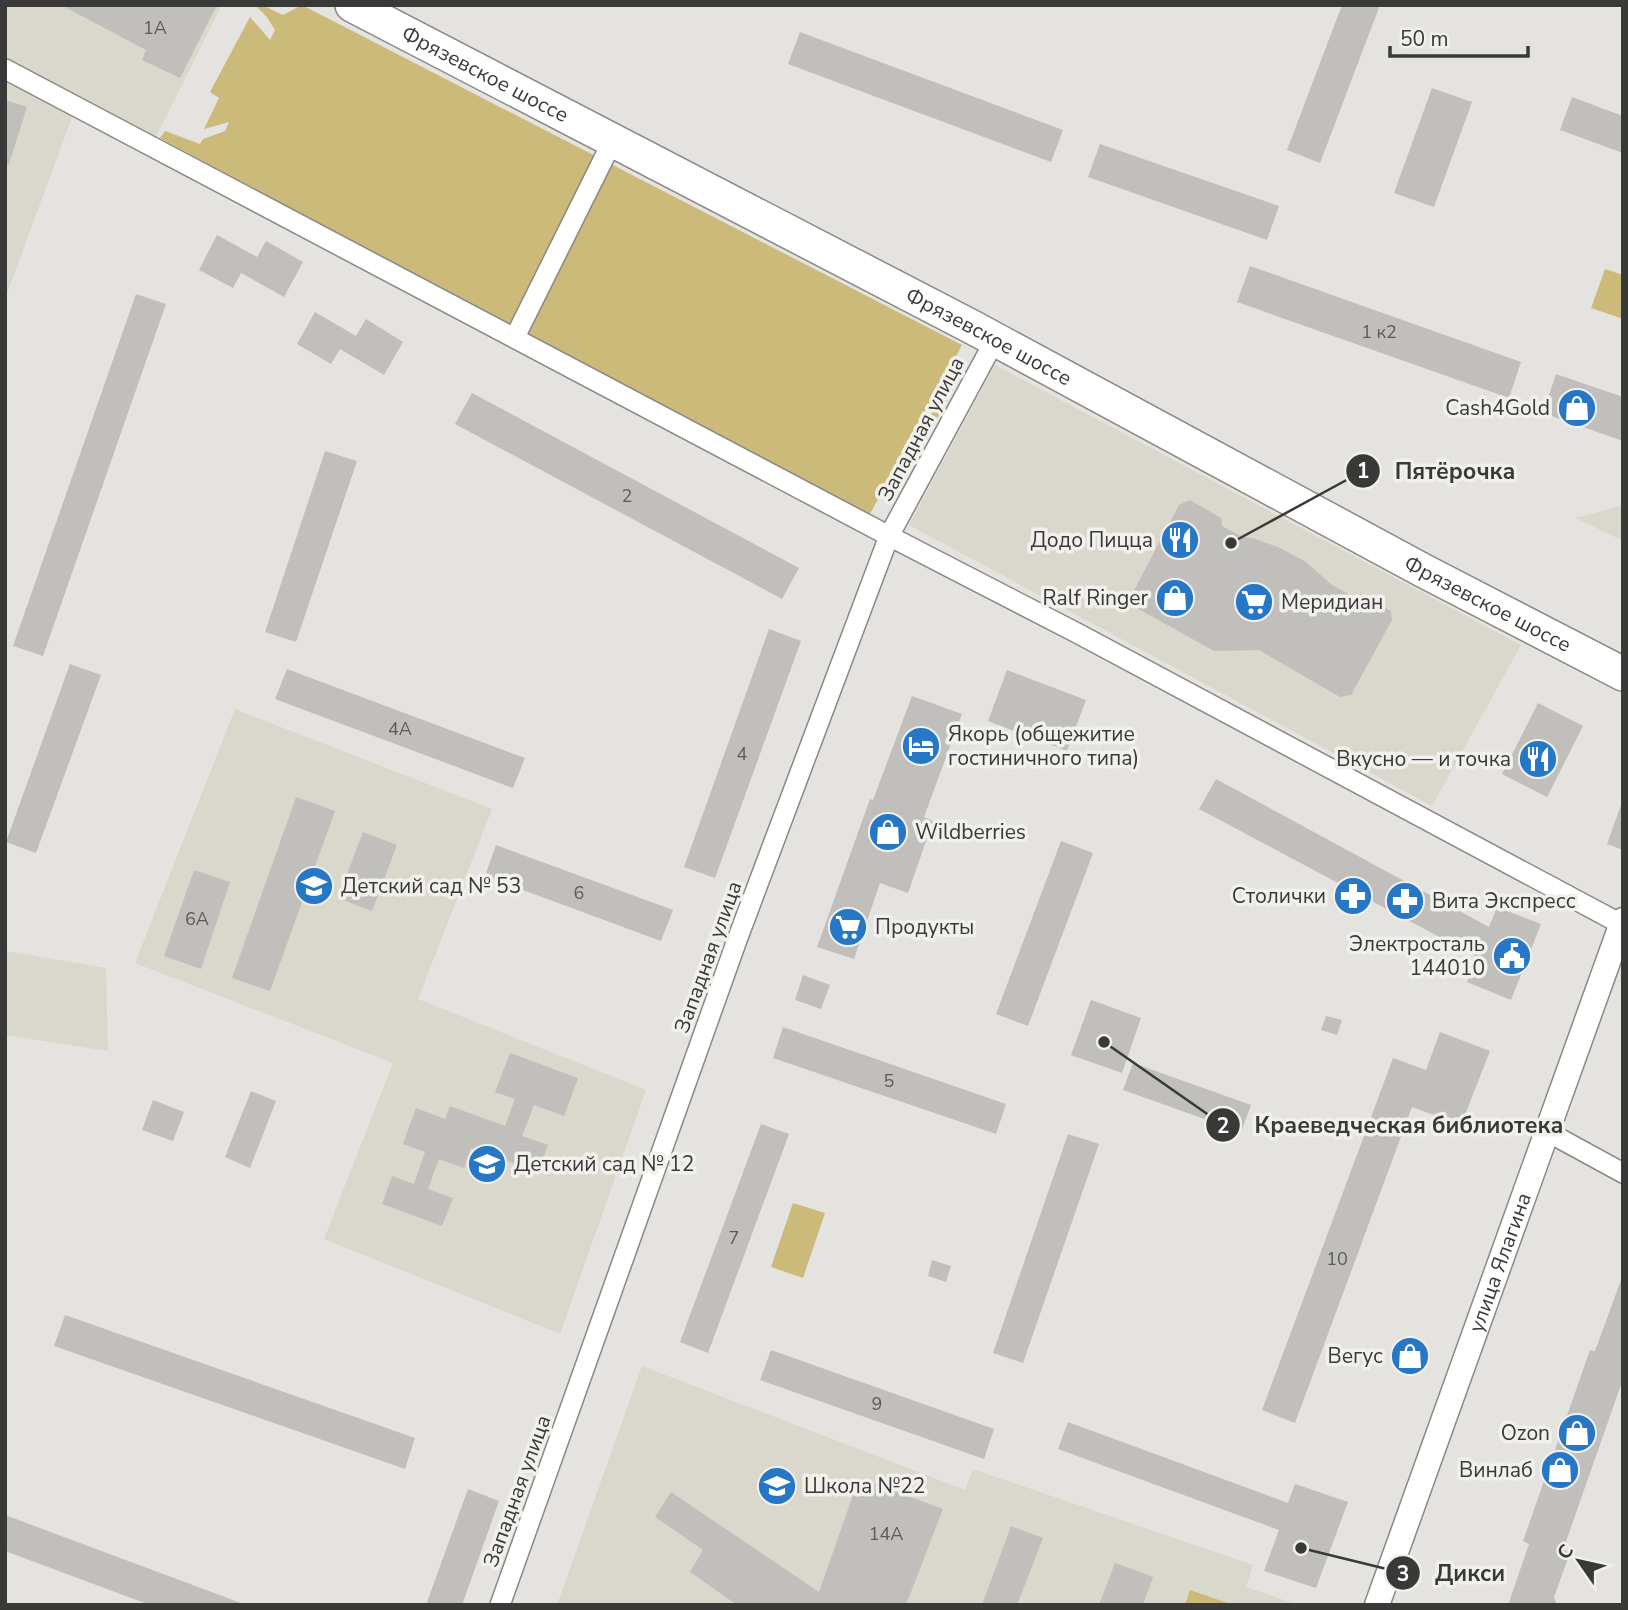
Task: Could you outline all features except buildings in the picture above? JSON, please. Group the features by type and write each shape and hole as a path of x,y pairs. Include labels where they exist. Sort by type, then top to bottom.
{"highway":[{"name":"Фрязевское шоссе","path":"352,5 995,340 1424,571 1623,674"}],"street":[{"path":"5,69 1622,922"},
{"path":"515,337 613,140"},
{"name":"Западная улица","path":"500,1605 737,940 889,536 995,340"},
{"name":"улица Ялагина","path":"1377,1605 1622,922"},
{"path":"1546,1131 1623,1173"}],"shaded area":[{"path":"5,5 222,5 154,141 78,101 5,299"},
{"path":"255,5 262,5 283,15 302,5 962,345 865,523 160,138 165,131 200,144 203,139 225,131 229,122 204,129 219,98 210,92 250,17 270,40 275,30"},
{"path":"1605,269 1623,275 1623,319 1591,308"},
{"path":"995,365 1521,645 1432,806 909,525"},
{"path":"955,366 961,370 961,375 935,422 930,417"},
{"path":"916,440 924,445 890,503 883,499"},
{"path":"1623,505 1623,541 1576,518"},
{"path":"235,709 492,809 418,999 646,1090 560,1334 324,1239 393,1063 135,963"},
{"path":"5,951 106,968 108,1051 5,1035"},
{"path":"793,1203 825,1213 803,1278 771,1267"},
{"name":"Школа №22","path":"642,1366 965,1490 973,1469 1253,1565 1246,1587 1298,1605 557,1605"},
{"path":"1190,1590 1233,1605 1185,1605"}],"place":[{"name":"Cash4Gold","path":"1577,408"},
{"name":"Додо Пицца","path":"1180,540"},
{"name":"Пятёрочка","path":"1231,543"},
{"name":"Ralf Ringer","path":"1175,598"},
{"name":"Меридиан","path":"1254,602"},
{"name":"Якорь (общежитие гостиничного типа)","path":"921,746"},
{"name":"Вкусно — и точка","path":"1538,759"},
{"name":"Wildberries","path":"888,832"},
{"name":"Детский сад № 53","path":"314,886"},
{"name":"Столички","path":"1353,896"},
{"name":"Вита Экспресс","path":"1405,901"},
{"name":"Продукты","path":"848,927"},
{"name":"Электросталь 144010","path":"1512,956"},
{"name":"Краеведческая библиотека","path":"1104,1042"},
{"name":"Детский сад № 12","path":"487,1164"},
{"name":"Вегус","path":"1410,1356"},
{"name":"Ozon","path":"1577,1433"},
{"name":"Винлаб","path":"1560,1470"},
{"name":"Школа №22","path":"777,1486"},
{"name":"Дикси","path":"1301,1548"}]}
